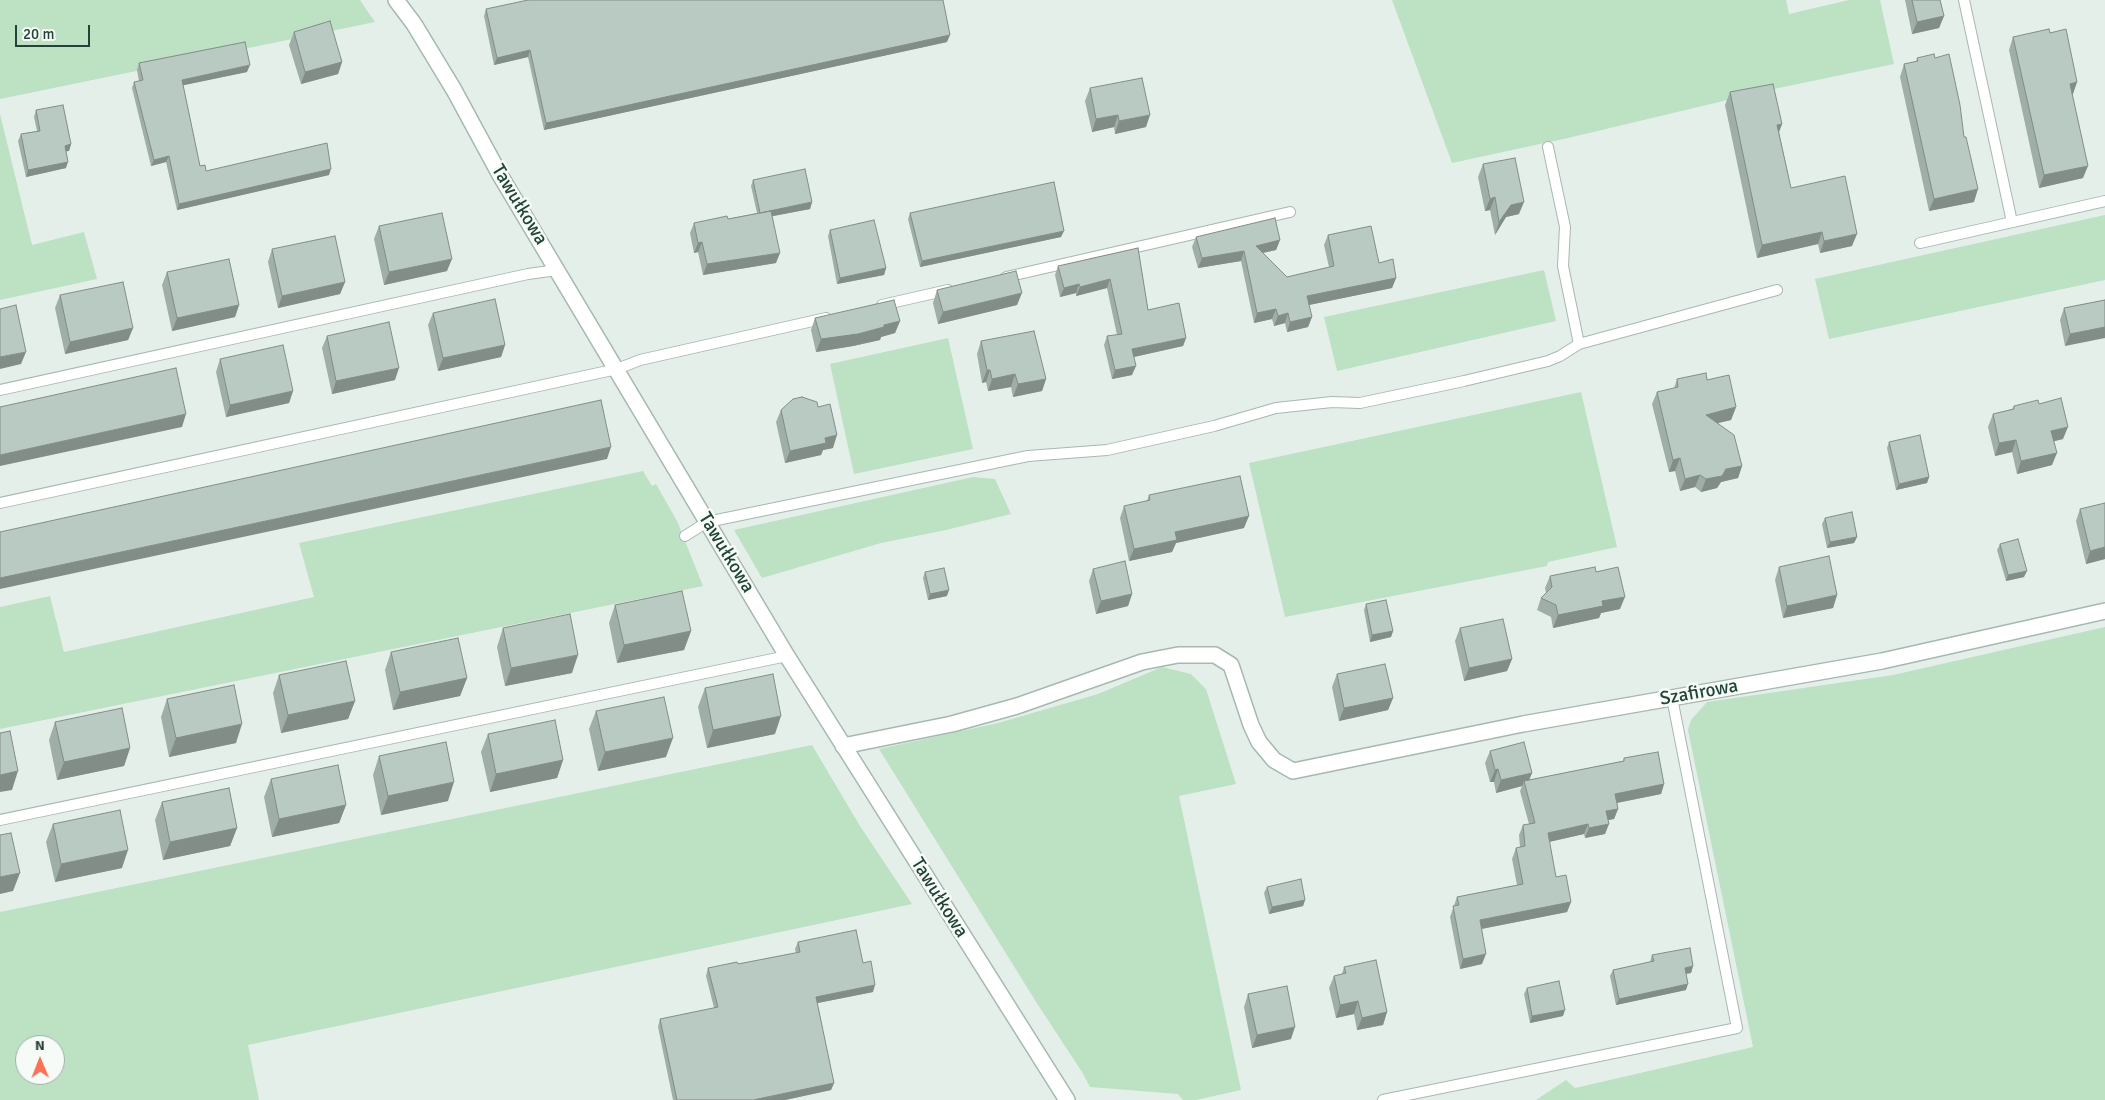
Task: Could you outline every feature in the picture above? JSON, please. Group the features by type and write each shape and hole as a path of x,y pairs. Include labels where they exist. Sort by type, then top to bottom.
{"street":[{"name":"Tawułkowa","path":"396,0 414,24 454,90 500,175 787,656 1067,1100"},
{"name":"Szafirowa","path":"843,746 952,724 1017,706 1142,662 1178,655 1215,655 1232,666 1251,725 1259,742 1274,760 1293,771 1523,724 1882,661 2105,611"}],"lane":[{"path":"1964,0 2012,222"},
{"path":"1548,147 1565,227 1563,266 1579,344"},
{"path":"1920,243 2105,202"},
{"path":"999,278 1290,212"},
{"path":"0,390 528,274 558,270"},
{"path":"873,307 960,287"},
{"path":"686,536 707,522 1028,456 1107,450 1214,426 1276,408 1332,402 1360,403 1548,362 1579,344 1777,290"},
{"path":"0,503 616,369 640,360 834,316"},
{"path":"0,820 787,656"},
{"path":"1383,1100 1737,1028 1672,698"}],"green space":[{"path":"0,0 360,0 375,22 0,99"},
{"path":"1392,0 1786,0 1789,14 1849,0 1880,0 1894,64 1774,89 1568,138 1452,163"},
{"path":"0,114 32,245 84,232 97,279 0,300"},
{"path":"2105,215 2105,280 1829,339 1815,279"},
{"path":"1544,270 1556,321 1337,371 1324,317"},
{"path":"948,338 973,449 854,474 830,364"},
{"path":"1581,392 1617,547 1548,562 1547,566 1285,617 1249,463"},
{"path":"643,471 652,486 656,484 677,521 703,586 0,729 0,607 50,596 64,652 314,597 299,543"},
{"path":"973,477 995,479 1011,514 881,543 762,578 734,530"},
{"path":"2105,627 2105,1100 1536,1100 1566,1080 1575,1088 1753,1047 1688,730 1691,720 1707,702 1893,675"},
{"path":"1162,667 1191,674 1206,689 1236,784 1179,796 1241,1090 1196,1100 1183,1100 1178,1094 1090,1087 879,749 998,723 1098,694"},
{"path":"812,745 860,826 912,904 248,1045 259,1100 0,1100 0,912"}],"building":[{"path":"528,0 943,0 950,35 546,123 530,50 497,58 486,9"},
{"path":"1912,0 1940,0 1944,16 1917,22"},
{"path":"330,21 342,62 305,72 294,32"},
{"path":"2049,29 2050,33 2066,29 2077,82 2070,84 2088,166 2044,175 2013,37"},
{"path":"245,42 250,65 182,80 200,166 205,165 206,171 327,143 331,169 179,204 169,156 154,160 134,82 143,80 139,63"},
{"path":"1934,54 1935,58 1949,54 1960,105 1964,137 1966,137 1978,189 1934,199 1904,64 1918,61 1917,58"},
{"path":"1142,78 1150,115 1119,121 1118,115 1096,119 1090,88"},
{"path":"1773,84 1782,124 1777,125 1791,188 1845,176 1857,234 1824,241 1822,232 1762,245 1730,92"},
{"path":"63,105 71,144 65,146 68,162 28,170 21,134 40,131 36,110"},
{"path":"1515,158 1524,202 1511,205 1499,222 1495,197 1490,199 1483,164"},
{"path":"805,169 812,202 760,213 753,180"},
{"path":"1054,182 1064,231 922,261 910,213"},
{"path":"771,211 780,253 707,264 702,242 698,243 694,223 727,216 728,219"},
{"path":"442,213 452,259 389,272 379,226"},
{"path":"1275,218 1280,240 1256,246 1287,277 1334,266 1328,235 1371,226 1379,263 1393,259 1396,278 1307,296 1312,317 1290,322 1288,313 1278,316 1276,309 1257,313 1244,251 1202,258 1196,237"},
{"path":"874,220 886,268 840,278 830,230"},
{"path":"335,236 345,282 282,296 272,249"},
{"path":"1138,248 1148,310 1179,303 1186,338 1132,349 1136,366 1115,370 1107,336 1122,334 1110,279 1080,287 1079,284 1064,288 1058,266"},
{"path":"229,259 239,305 177,318 167,272"},
{"path":"1016,271 1022,293 943,312 937,290"},
{"path":"123,282 133,328 70,342 60,295"},
{"path":"495,299 505,345 443,358 433,313"},
{"path":"894,300 900,321 858,334 821,339 815,318"},
{"path":"2105,300 2105,327 2070,334 2064,308"},
{"path":"16,305 26,352 0,357 0,309"},
{"path":"389,322 399,368 336,381 327,336"},
{"path":"1034,331 1046,379 1018,384 1015,374 992,379 990,370 987,370 981,341"},
{"path":"283,345 293,391 230,405 220,359"},
{"path":"176,368 186,414 0,455 0,407"},
{"path":"1706,373 1707,380 1729,375 1736,407 1706,415 1734,435 1742,466 1726,469 1722,476 1706,479 1700,475 1685,479 1680,458 1673,460 1657,392 1678,387 1677,379"},
{"path":"802,397 817,402 818,407 830,404 837,435 825,438 826,443 790,451 781,410 793,399"},
{"path":"2061,398 2068,427 2051,431 2057,453 2021,461 2016,440 1999,443 1993,414 2038,400 2039,404"},
{"path":"601,400 611,447 0,578 0,532"},
{"path":"1920,435 1929,477 1899,484 1889,442"},
{"path":"1240,476 1249,516 1175,532 1177,540 1134,549 1124,506 1150,500 1149,495"},
{"path":"2105,503 2105,547 2090,551 2080,509"},
{"path":"1852,512 1857,537 1830,542 1825,518"},
{"path":"2018,539 2027,571 2008,575 2000,544"},
{"path":"1829,556 1837,595 1787,606 1779,567"},
{"path":"1125,561 1132,594 1101,601 1093,569"},
{"path":"1595,567 1596,572 1618,567 1625,597 1602,601 1603,606 1558,615 1556,605 1541,598 1552,587 1550,576"},
{"path":"944,568 949,590 930,594 925,572"},
{"path":"682,591 691,631 624,645 615,605"},
{"path":"1386,600 1393,631 1372,635 1366,604"},
{"path":"570,614 578,655 511,668 503,628"},
{"path":"1503,619 1512,659 1469,668 1460,628"},
{"path":"458,638 467,678 400,692 391,652"},
{"path":"346,661 355,701 288,715 279,675"},
{"path":"1385,664 1393,698 1344,708 1337,674"},
{"path":"773,674 781,716 713,730 705,688"},
{"path":"234,685 242,724 176,738 167,699"},
{"path":"664,697 673,738 605,752 596,711"},
{"path":"122,708 130,748 64,762 55,722"},
{"path":"555,720 563,760 496,774 488,734"},
{"path":"10,731 18,771 0,775 0,733"},
{"path":"446,742 454,782 388,796 379,756"},
{"path":"1524,742 1532,773 1501,780 1498,769 1495,770 1490,751"},
{"path":"1658,752 1664,784 1615,794 1618,809 1606,811 1609,824 1589,828 1588,824 1548,833 1556,877 1566,875 1571,902 1480,920 1486,954 1463,959 1453,906 1459,905 1457,897 1523,884 1516,848 1525,846 1523,825 1535,823 1524,781 1624,761 1624,758"},
{"path":"338,765 346,805 279,819 271,779"},
{"path":"229,788 237,828 170,842 162,802"},
{"path":"120,810 128,850 61,864 53,824"},
{"path":"11,833 20,873 0,877 0,835"},
{"path":"1301,879 1305,900 1272,907 1267,887"},
{"path":"856,930 863,963 871,961 875,985 816,997 834,1083 753,1100 677,1100 660,1019 718,1007 708,968 800,952 798,942"},
{"path":"1690,948 1693,966 1685,968 1688,984 1619,999 1613,970 1654,961 1652,955"},
{"path":"1376,960 1387,1012 1362,1018 1358,1001 1340,1005 1334,976 1346,973 1344,967"},
{"path":"1559,981 1565,1010 1532,1016 1527,988"},
{"path":"1287,986 1295,1027 1257,1035 1248,994"}]}
